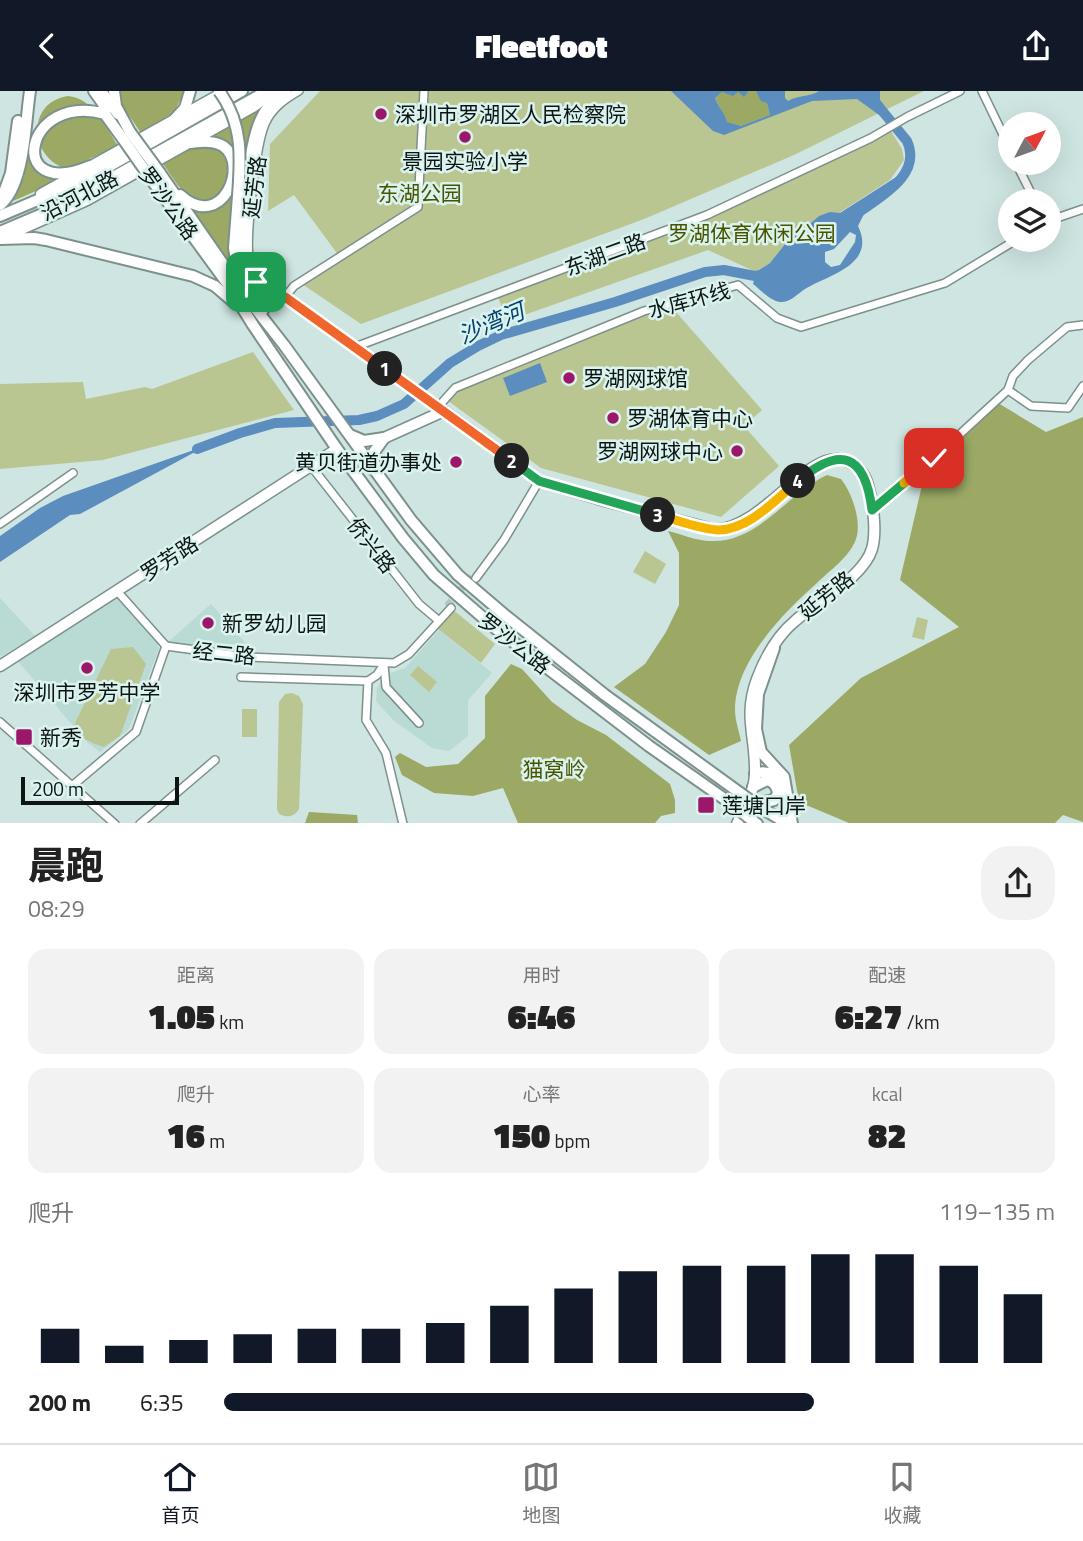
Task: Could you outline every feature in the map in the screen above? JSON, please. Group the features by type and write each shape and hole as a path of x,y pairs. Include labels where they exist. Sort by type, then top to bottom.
{"highway":[{"path":"1,212 18,179 28,91"},
{"path":"0,200 10,173 28,91"},
{"path":"114,91 122,120"},
{"path":"174,120 185,108 190,91"},
{"name":"沿河北路","path":"1,212 87,179 242,91"},
{"name":"沿河北路","path":"0,232 61,206 267,91"},
{"path":"270,325 245,272 241,249 242,230 255,133 267,108 286,91"},
{"path":"88,92 127,136"},
{"name":"罗沙公路","path":"88,92 88,97 127,136 155,175 336,446 403,538 451,592 592,703 754,822"},
{"path":"223,92 233,113 241,155 234,248 237,269 270,325"},
{"path":"41,104 33,128 35,144 42,159 61,171 75,172 90,166"},
{"name":"罗沙公路","path":"122,120 127,136"},
{"path":"168,184 186,200 202,207 216,205 228,191 233,167 228,151 214,143 190,143"},
{"name":"罗沙公路","path":"155,175 168,184 241,290 270,325 436,551 482,597 605,695 755,804"},
{"path":"0,239 46,240 193,276 222,292 253,325"},
{"path":"348,434 364,441 384,438"},
{"path":"374,470 374,449 384,438"},
{"path":"774,648 758,694 755,721 761,752 784,777 790,823"},
{"path":"755,774 764,772 776,778 780,787 783,812 789,823"},
{"path":"753,787 767,780 778,789 774,800 755,804"},
{"path":"755,804 788,823"}],"main road":[{"path":"101,91 122,120"},
{"path":"0,239 88,200 253,107 275,91"},
{"path":"1,212 223,92"},
{"path":"384,438 438,407"},
{"name":"延芳路","path":"438,407 539,481 716,530 729,529 743,523 810,471 829,460 842,459 861,471 869,490 872,510 872,550 861,567 795,620 780,636 759,674 751,698 749,723 755,774 753,787 737,823"},
{"name":"罗芳路","path":"0,666 311,466 336,446"}],"street":[{"name":"延芳路","path":"299,91 273,110 262,131 248,236 250,264 256,282 265,291 285,297 438,407"},
{"path":"285,297 294,286 418,207 424,91"},
{"name":"东湖二路","path":"355,347 695,220 881,132 960,91"},
{"path":"982,91 998,124"},
{"path":"1061,217 1083,209"},
{"name":"水库环线","path":"438,407 455,388 673,302 738,285 777,318 801,327 945,283 998,251"},
{"path":"872,510 1008,390 1013,376 1028,360 1067,327 1083,325"},
{"path":"1008,390 1031,406 1068,408 1083,386"},
{"name":"侨兴路","path":"311,466 419,604 438,620"},
{"path":"0,524 73,473"},
{"path":"475,577 497,549 539,481"},
{"path":"117,591 166,646"},
{"path":"241,677 368,681 377,675 384,664 401,660 449,607"},
{"name":"经二路","path":"72,786 136,732 166,646 247,657 384,664"},
{"path":"384,664 386,687 419,723"},
{"path":"368,681 366,720 386,753 403,823"},
{"path":"0,722 115,823"},
{"path":"141,823 215,760"}],"shaded area":[{"name":"深圳市罗芳中学","path":"115,596 159,648 129,729 100,752 87,742 17,660"},
{"path":"0,598 35,636 0,657"},
{"name":"新罗幼儿园","path":"211,604 254,653 168,642"},
{"path":"439,630 492,673 468,700 468,736 449,751 432,748 393,720 376,701 377,687 390,673 405,668"}],"green space":[{"path":"118,91 185,91 174,112 141,133 121,104"},
{"name":"东湖公园","path":"320,91 924,91 794,155 644,219 361,324 302,284 342,260 294,195 268,211 270,144"},
{"path":"756,91 767,103 770,115 741,126 727,122 715,98 722,92"},
{"path":"68,96 85,102 92,108 118,146 67,169 54,163 45,154 38,131 39,119 45,108 54,100"},
{"path":"258,109 247,147 235,150 224,140 213,136"},
{"name":"罗湖体育休闲公园","path":"891,131 902,149 904,160 890,180 839,213 819,216 793,234 770,263 756,272 708,250 507,321 498,297 706,219"},
{"path":"206,147 221,151 227,167 221,193 215,199 207,201 197,200 187,194 163,164 190,148"},
{"path":"28,152 41,171 57,182 13,201 24,177"},
{"path":"232,192 230,264 192,209 211,211 220,207"},
{"name":"罗湖体育中心","path":"669,304 762,410 744,426 779,466 721,517 541,468 444,398 454,386"},
{"path":"253,352 294,410 103,460 0,469 0,384 83,382 86,399 145,387 152,389"},
{"path":"998,403 1046,432 1083,417 1083,822 1063,815 1055,823 849,823 799,802 789,745 861,678 959,627 900,580 926,468"},
{"path":"827,475 841,479 849,492 857,516 856,539 844,558 790,609 763,640 743,674 737,692 735,714 741,741 709,755 614,687 645,664 666,632 679,605 679,553 668,531 694,539 727,540 758,526 812,483"},
{"path":"645,551 666,564 655,584 633,572"},
{"path":"452,609 495,644 481,663 437,628"},
{"path":"917,617 928,620 924,640 912,637"},
{"path":"133,647 146,664 120,736 104,747 90,742 82,736 75,723 111,649"},
{"name":"猫窝岭","path":"511,664 522,669 552,702 577,720 606,735 670,784 675,800 675,813 661,816 655,823 518,823 503,788 473,796 434,793 402,775 395,757 400,753 426,767 458,764 485,738 485,696"},
{"path":"418,666 437,682 429,692 410,675"},
{"path":"285,694 299,696 303,704 299,809 288,816 279,814 277,809 279,702"},
{"path":"242,709 257,709 257,737 242,737"},
{"path":"309,812 357,815 358,823 305,823"}],"water":[{"path":"671,91 749,91 744,97 738,92 733,96 722,92 715,98 727,122 741,126 770,115 767,103 761,101 756,91 785,91 788,101 819,91 880,91 880,100 891,116 886,120 857,99 812,101 724,135 713,131"},
{"path":"904,172 895,185 868,206 858,226 862,239 861,250 847,267 785,302 773,300 753,284 756,272 770,263 793,234 819,216 830,212 840,213","holes":["850,232 856,235 855,242 840,265 831,267 825,262 825,252 834,249"]},
{"path":"540,363 547,382 510,396 503,378"},
{"path":"208,445 80,514 70,515 0,562 0,536 40,508 63,496"}],"waterway":[{"name":"沙湾河","path":"861,211 898,182 909,164 910,153 907,141 866,91"},
{"name":"沙湾河","path":"197,449 275,423 359,420 377,416 404,404 450,363 501,335 615,302 705,272 724,270 755,276 767,274"}],"tunnel":[{"path":"447,606 473,575"}],"place":[{"name":"深圳市罗湖区人民检察院","path":"381,114"},
{"name":"景园实验小学","path":"465,137"},
{"name":"罗湖网球馆","path":"569,378"},
{"name":"罗湖体育中心","path":"613,418"},
{"name":"罗湖网球中心","path":"737,451"},
{"name":"黄贝街道办事处","path":"456,462"},
{"name":"新罗幼儿园","path":"208,623"},
{"name":"深圳市罗芳中学","path":"87,668"},
{"name":"新秀","path":"24,737"},
{"name":"莲塘口岸","path":"706,805"}],"route":[{"path":"256,282 265,291 285,297 539,481 716,530 729,529 743,523 810,471 829,460 842,459 861,471 866,479 872,510 934,458"}]}
